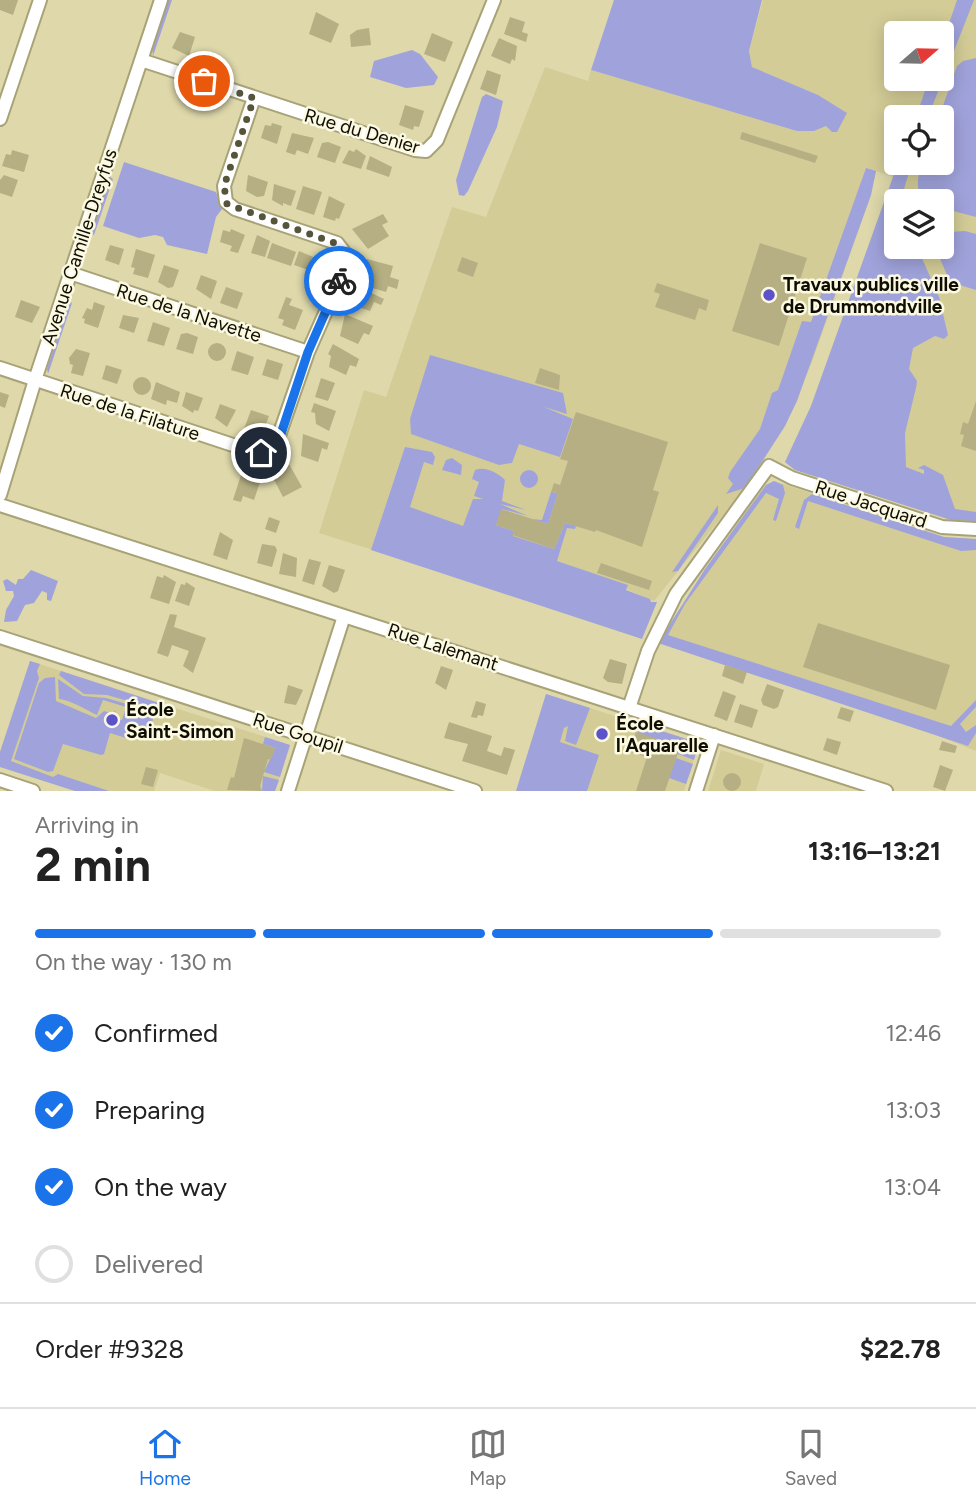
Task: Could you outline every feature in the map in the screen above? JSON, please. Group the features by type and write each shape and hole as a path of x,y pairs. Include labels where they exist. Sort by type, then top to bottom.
{"street":[{"path":"0,119 40,0"},
{"name":"Avenue Camille-Dreyfus","path":"0,495 35,380 161,0"},
{"name":"Rue du Denier","path":"141,60 415,150 426,151 437,140 494,0"},
{"name":"Rue de la Filature","path":"0,368 261,453 269,452 278,443 308,352 346,266 347,256 337,243 235,209 225,200 224,186 254,98"},
{"name":"Rue de la Navette","path":"70,274 308,352"},
{"name":"Rue Jacquard","path":"629,708 648,651 676,594 769,466 792,478 942,527 976,529"},
{"name":"Rue Lalemant","path":"0,505 886,791"},
{"path":"288,791 344,616"},
{"name":"Rue Goupil","path":"0,637 475,791"},
{"path":"696,791 714,736"},
{"path":"0,780 33,791"}],"shaded area":[{"path":"168,0 172,0 153,56 152,48"},
{"path":"614,0 762,0 749,51 752,67 818,95 847,113 837,132 832,132 826,126 814,131 797,131 591,70"},
{"path":"763,0 976,0 976,521 958,522 944,518 795,470 785,462 811,406 884,202 884,259 954,259 954,189 889,189 893,177 887,175 954,175 954,105 884,105 884,174 876,171 871,195 812,362 785,426 745,488 654,601 626,589 627,585 542,556 376,551 319,533 364,390 386,397 452,207 486,217 545,67 588,81 591,70 797,131 826,126 818,95 752,67 749,51"},
{"path":"957,0 974,0 954,51 954,21 950,21"},
{"path":"412,50 420,54 438,77 434,85 406,88 370,77 374,61"},
{"path":"976,58 976,217 954,211 954,189 919,189 918,185 919,175 954,175 954,105 943,105 948,91 954,91 954,74 957,66 963,61"},
{"path":"925,91 938,91 933,105 920,105"},
{"path":"486,94 503,101 497,127 468,191 464,196 459,195 456,180 482,97"},
{"path":"124,162 216,192 222,209 216,217 207,254 167,245 163,237 155,235 139,238 103,226"},
{"path":"866,168 876,171 871,195 797,401 785,426 745,488 726,494 733,484 728,478 730,472 760,429 772,393 778,390 802,321 811,322"},
{"path":"894,175 908,175 904,189 889,189"},
{"path":"110,177 113,179 94,235 91,234"},
{"path":"884,202 884,259 922,259 939,297 948,335 944,339 935,336 913,348 909,369 917,381 905,433 906,467 924,474 924,470 918,468 924,465 943,475 955,509 976,512 976,521 951,520 795,470 785,462 811,406"},
{"path":"954,232 976,234 976,290 950,282 940,259 954,259"},
{"path":"69,301 72,303 48,374 47,369"},
{"path":"430,355 563,393 567,414 544,407 573,419 560,457 519,444 512,463 499,465 411,434 410,419"},
{"path":"405,447 432,452 435,457 433,465 424,462 410,507 463,526 473,499 483,499 474,496 479,482 472,479 475,470 483,469 505,480 502,501 526,510 500,504 528,516 502,509 496,525 514,531 513,536 554,549 565,523 576,526 575,529 567,528 557,561 628,585 626,590 650,599 651,602 657,602 642,639 371,550"},
{"path":"452,458 462,465 461,475 442,470 446,460"},
{"path":"529,470 535,473 538,479 535,485 529,488 523,485 520,479 523,473"},
{"path":"774,481 944,537 976,539 976,751 941,737 950,726 663,634 745,512 766,485"},
{"path":"774,481 783,485 785,493 776,521 773,520 779,499 766,493 685,604 668,635 951,726 976,700 976,707 960,724 966,732 976,725 976,733 968,746 658,643 705,569 766,485"},
{"path":"551,492 558,493 548,524 532,519 542,520"},
{"path":"812,494 944,537 976,539 976,550 961,551 808,501 799,529 795,527 804,500"},
{"path":"718,505 718,513 678,571 672,572"},
{"path":"31,570 58,581 51,601 47,600 47,593 42,591 34,603 25,605 17,621 4,622 6,610 14,596 13,591 6,591 3,581 7,579 16,585 18,579 23,579"},
{"name":"École Saint-Simon","path":"30,661 290,745 275,791 215,791 160,773 154,791 75,791 0,767 0,752"},
{"path":"30,661 40,664 37,671 39,678 11,761 53,777 58,774 109,791 75,791 0,767 0,752"},
{"path":"61,671 162,704 160,710 107,695 84,694 59,675"},
{"path":"55,677 56,701 96,718 104,711 113,714 115,710 117,719 122,720 126,707 103,700 97,715 59,699 58,679 83,696 106,698 155,712 147,740 130,734 129,739 110,733 104,754 101,755 63,744 53,771 48,772 14,759 39,683 45,678"},
{"name":"École l'Aquarelle","path":"546,694 699,743 684,791 516,791"},
{"path":"546,694 590,708 576,745 565,741 568,726 564,728 560,742 599,755 587,791 516,791"},
{"path":"640,724 699,743 694,760 670,751 672,745 638,733"},
{"path":"265,737 290,745 280,777 264,772 275,748 263,744"},
{"path":"721,750 764,764 756,791 708,791"},
{"path":"676,758 693,764 686,784 669,778"},
{"path":"263,776 279,780 275,791 262,791"}],"building":[{"path":"0,0 18,0 13,15 0,10"},
{"path":"316,12 339,24 331,43 309,34"},
{"path":"510,17 525,22 522,32 528,34 526,42 504,34"},
{"path":"369,28 371,45 351,47 350,35 357,30"},
{"path":"180,32 195,37 189,56 172,48"},
{"path":"432,33 453,42 445,62 424,54"},
{"path":"499,38 517,46 515,61 512,59 510,64 491,56"},
{"path":"487,70 501,75 496,95 480,89"},
{"path":"405,105 424,111 419,127 414,126 413,130 399,125"},
{"path":"272,123 282,126 277,144 261,138 265,125 271,126"},
{"path":"742,132 818,156 815,163 740,139"},
{"path":"292,133 314,138 308,154 297,150 295,155 286,152"},
{"path":"328,142 341,147 335,163 317,157 322,143"},
{"path":"356,149 366,156 361,169 342,163 349,150 354,152"},
{"path":"12,150 29,155 24,172 2,166 6,154 11,155"},
{"path":"370,156 392,167 389,177 366,169"},
{"path":"4,175 18,180 12,197 0,193 0,180"},
{"path":"248,175 268,182 264,196 257,197 246,191"},
{"path":"274,184 296,191 291,206 283,203 283,206 272,200"},
{"path":"303,186 322,192 314,215 296,209"},
{"path":"329,196 345,204 339,219 336,218 335,221 323,217"},
{"path":"383,214 388,222 382,225 389,236 368,249 352,229"},
{"path":"231,229 245,235 238,253 230,251 232,246 220,242 223,230 230,232"},
{"path":"257,235 270,241 265,257 251,253"},
{"path":"272,243 296,252 291,266 267,258"},
{"name":"Travaux publics ville de Drummondville","path":"760,243 807,258 779,346 732,331"},
{"path":"110,245 124,249 119,265 105,260"},
{"path":"136,249 155,255 148,278 133,274 135,268 131,267"},
{"path":"299,251 325,262 320,274 294,265"},
{"path":"462,257 478,263 473,277 457,271"},
{"path":"367,259 393,266 390,277 399,280 397,289 388,286 386,292 369,287 369,274 364,272"},
{"path":"164,265 179,270 173,287 168,288 158,282"},
{"path":"201,275 217,281 211,299 196,289"},
{"path":"657,283 709,300 706,311 699,308 695,320 655,307 660,294 654,292"},
{"path":"226,287 243,293 237,309 220,303"},
{"path":"361,288 384,299 381,305 374,302 370,311 349,304 355,291 359,293"},
{"path":"286,297 292,299 289,305 303,310 295,330 282,325 284,320 278,318"},
{"path":"21,300 40,307 32,323 15,317"},
{"path":"94,302 105,306 98,328 84,323 85,319 82,318 87,308 92,310"},
{"path":"345,314 373,326 369,335 364,333 358,344 340,336"},
{"path":"123,315 139,318 134,333 119,328"},
{"path":"153,322 170,328 164,346 147,341"},
{"path":"181,334 198,337 193,354 176,349"},
{"path":"213,343 221,343 226,352 224,359 213,361 208,356 208,348"},
{"path":"333,344 359,359 356,367 350,365 346,375 329,367 331,356 328,354"},
{"path":"76,349 90,353 83,376 71,373 73,365 70,364 69,358"},
{"path":"237,351 254,357 248,375 231,370"},
{"path":"267,359 283,364 278,380 262,375"},
{"path":"106,365 122,370 117,384 102,379"},
{"path":"540,368 560,375 559,390 535,383"},
{"path":"138,377 146,377 151,386 149,393 138,395 133,390 133,382"},
{"path":"321,378 335,383 328,401 315,397"},
{"path":"156,382 180,392 177,403 167,400 166,405 151,399"},
{"path":"0,392 9,395 5,408 0,406"},
{"path":"186,392 203,398 198,411 194,410 193,413 182,406"},
{"path":"976,401 976,451 961,446 964,435 960,434 963,422 968,424"},
{"path":"314,403 336,411 329,431 316,424 315,413 311,412"},
{"path":"220,404 236,410 227,427 215,418"},
{"path":"251,410 269,416 262,435 244,429"},
{"path":"576,412 668,442 653,490 659,492 642,547 596,530 595,532 565,523 554,549 512,535 514,531 496,525 501,509 548,524 558,493 551,492 554,483 560,485 568,461 560,459"},
{"path":"303,434 329,443 327,450 322,448 318,462 301,456"},
{"path":"289,464 302,487 283,497 272,476"},
{"path":"249,471 262,476 254,500 243,496 241,502 233,500 241,475 247,477"},
{"path":"269,517 280,521 276,533 265,529"},
{"path":"220,532 233,540 227,560 213,555"},
{"path":"262,544 275,546 277,550 272,567 257,563"},
{"path":"283,553 297,558 296,577 279,574"},
{"path":"309,559 321,562 314,585 302,581"},
{"path":"601,563 652,581 649,590 597,573"},
{"path":"329,565 345,570 338,591 334,593 322,586"},
{"path":"164,575 176,582 169,604 150,598 157,576 163,578"},
{"path":"186,582 195,588 189,606 175,601 181,584 185,585"},
{"path":"170,614 177,615 174,627 206,638 193,673 183,666 189,651 172,645 168,657 157,653"},
{"path":"818,623 950,665 936,710 803,667"},
{"path":"610,659 627,664 622,684 608,682 603,678"},
{"path":"725,665 747,672 743,684 722,676"},
{"path":"441,666 453,670 446,690 435,683"},
{"path":"767,684 784,690 778,707 774,709 763,705 761,700"},
{"path":"288,685 303,690 296,705 284,703"},
{"path":"723,691 736,696 727,721 714,716"},
{"path":"476,701 486,704 483,716 478,715 477,718 471,717"},
{"path":"740,704 758,710 752,728 734,722"},
{"path":"841,707 854,711 850,722 837,718"},
{"path":"449,722 492,736 487,751 501,756 504,747 515,750 507,775 462,761 468,744 444,738"},
{"path":"636,732 673,744 670,751 678,753 665,791 636,791 647,757 630,752"},
{"path":"244,738 275,748 271,760 268,759 260,786 262,791 227,790 231,777 234,778"},
{"path":"827,738 841,742 837,755 823,750"},
{"path":"942,741 957,746 955,753 939,750"},
{"path":"940,765 953,770 945,791 933,787"},
{"path":"146,767 158,770 153,787 141,784"},
{"path":"732,773 738,776 741,782 738,788 732,791 726,788 723,782 726,776"}],"way so far":[{"path":"204,81 254,98 224,186 223,196 227,204 340,245 346,252 347,261 339,281"}],"place":[{"name":"Travaux publics ville de Drummondville","path":"769,295"},
{"name":"École Saint-Simon","path":"112,720"},
{"name":"École l'Aquarelle","path":"602,734"}],"route":[{"path":"261,453 269,452 278,443 308,352 339,281"}]}
